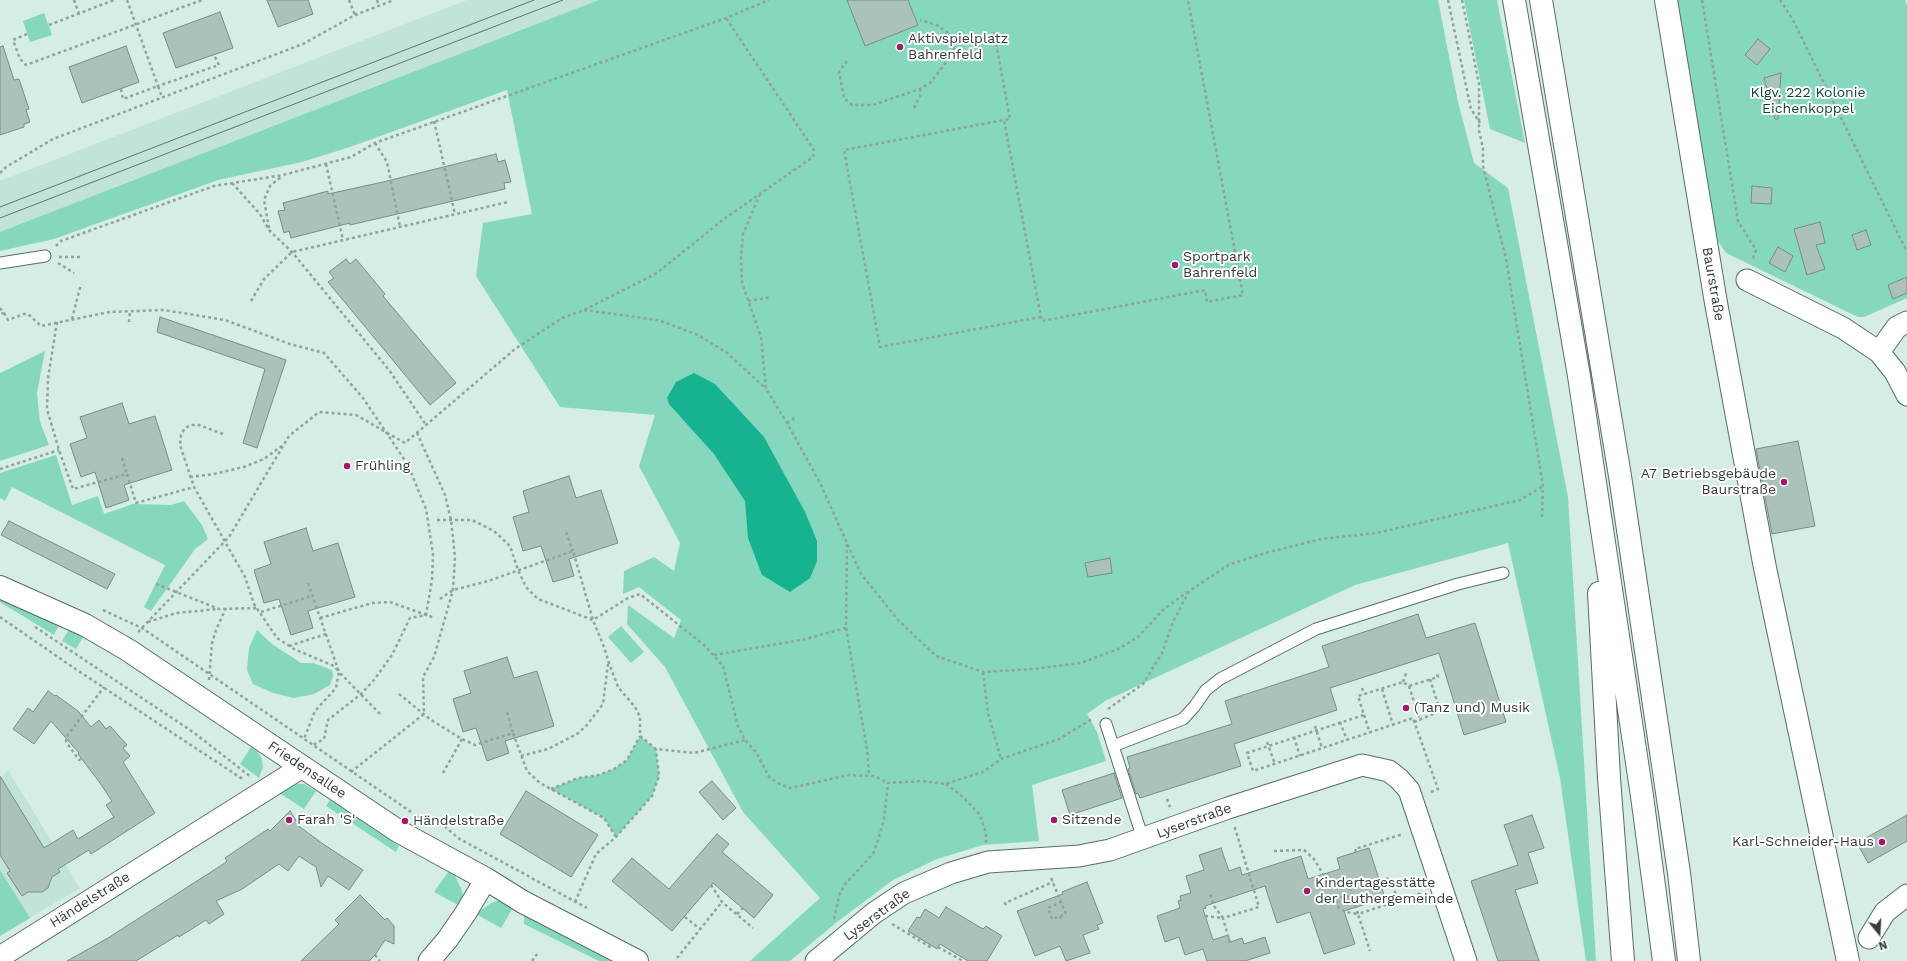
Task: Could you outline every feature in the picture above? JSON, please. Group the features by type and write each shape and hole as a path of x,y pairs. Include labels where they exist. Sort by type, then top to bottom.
{"main road":[{"path":"1514,0 1579,376 1595,478 1642,796 1664,961"},
{"path":"1541,0 1620,476 1679,873 1689,961"},
{"name":"Baurstraße","path":"1666,0 1716,302 1765,568 1848,961"},
{"path":"1595,478 1609,778 1623,961"},
{"name":"Friedensallee","path":"0,587 85,625 123,647 398,831 486,879 523,902 638,961"}],"street":[{"path":"1747,280 1843,328 1880,352 1895,372 1907,395"},
{"path":"1880,352 1897,327 1907,322"},
{"name":"Händelstraße","path":"0,957 267,790 299,765"},
{"name":"Lyserstraße","path":"816,961 874,913 904,893 930,880 971,866 988,862 1044,859 1110,850 1228,808 1362,765 1373,766 1389,771 1405,784 1409,790 1466,961"},
{"path":"429,961 452,934 486,879"},
{"path":"1869,938 1885,912 1907,895"}],"lane":[{"path":"0,263 45,256"},
{"path":"1113,746 1183,719 1206,690 1220,679 1316,629 1458,584 1503,573"},
{"path":"1106,724 1143,839"}],"path":[{"path":"74,0 79,14"},
{"path":"49,25 114,0"},
{"path":"127,0 162,97"},
{"path":"27,34 13,40 20,59 26,65 202,0"},
{"path":"350,0 355,15"},
{"path":"377,0 379,6"},
{"path":"0,174 6,167 53,139 303,44 355,15 394,0"},
{"path":"45,256 61,241 214,186 283,175 351,157 375,143 726,18 769,0"},
{"path":"1004,120 1042,321 1205,290 1207,302 1243,295 1188,0"},
{"path":"1448,0 1471,109 1480,123"},
{"path":"1462,0 1479,84 1479,131 1483,148 1483,166 1506,260 1543,486 1542,518"},
{"path":"1702,0 1738,221 1756,250 1747,280"},
{"path":"1780,0 1793,20 1907,252"},
{"path":"123,647 225,542 289,436 319,412 356,415 405,443 515,349 562,318 584,310 657,273 724,219 814,157 814,150 726,18"},
{"path":"847,61 839,72 844,98 852,105 873,105 920,89 930,83 950,57 954,49 953,41 949,34 937,25 920,20"},
{"path":"994,32 1010,119 844,150 880,347 1041,317"},
{"path":"121,89 123,99 219,65 214,55"},
{"path":"914,108 921,94 920,89"},
{"path":"434,121 455,214"},
{"path":"375,143 387,162 400,227"},
{"path":"326,164 343,240"},
{"path":"269,230 264,200 270,186 283,175"},
{"path":"232,183 260,214 269,230 292,252 389,370 426,425"},
{"path":"760,193 743,234 741,257 742,283 761,337 766,389"},
{"path":"251,301 264,278 292,252 508,202"},
{"path":"45,256 83,258"},
{"path":"45,256 74,273"},
{"path":"72,319 81,284"},
{"path":"748,301 771,297"},
{"path":"0,308 8,320 28,314 41,326 108,312 164,310 225,320 290,344 324,353 363,398 388,434 408,465 426,509 433,554 432,580 426,615"},
{"path":"584,310 658,320 698,335 726,352 766,389 787,423 835,513 861,574 898,620 936,656 983,672 1034,669 1081,663 1118,649 1138,637 1163,610 1188,591 1230,564 1321,538 1376,533 1520,500 1543,486"},
{"path":"129,322 130,311"},
{"path":"0,314 4,313"},
{"path":"57,322 48,378 47,409 59,450 73,489 127,474"},
{"path":"787,423 796,417"},
{"path":"224,434 199,425 191,425 185,428 181,435 180,445 194,487 245,576 254,604 261,612 277,638 289,646 334,666 380,714"},
{"path":"418,433 445,495 451,520 455,557 453,590 434,657 423,677 424,714"},
{"path":"190,477 214,474 244,467 264,459 285,444"},
{"path":"0,469 59,450"},
{"path":"122,458 136,502 194,487"},
{"path":"437,520 472,520 494,531 510,546 518,570 526,587 538,598 593,620"},
{"path":"551,789 578,778 599,775 614,769 627,760 640,736 640,717 635,707 618,687 608,663 566,532"},
{"path":"847,543 846,628 867,749 869,775"},
{"path":"440,599 453,590 488,581 573,552"},
{"path":"299,765 315,711 336,688 340,672 308,583"},
{"path":"156,584 219,609 226,608"},
{"path":"1104,712 1143,684 1162,652 1173,622 1188,591"},
{"path":"593,620 628,598 640,594 704,645 723,666 738,726 745,740 756,752 769,777 790,788 833,777 869,775 888,783 922,781 946,784 983,772 1001,759 1059,739 1098,716"},
{"path":"261,612 312,596"},
{"path":"320,618 372,603 390,602 435,618"},
{"path":"148,622 176,613 226,608 258,608"},
{"path":"207,703 212,643 226,608"},
{"path":"426,615 410,618 392,655 374,680 361,694 328,720 324,739 313,745 417,817 424,817 440,822 458,838 587,908"},
{"path":"0,617 74,668 255,787 267,790"},
{"path":"31,624 193,732 239,766 267,790"},
{"path":"713,655 806,639 846,628"},
{"path":"289,646 326,634"},
{"path":"521,756 548,749 577,734 587,724 603,704 608,663"},
{"path":"983,672 988,713 1001,759"},
{"path":"1409,686 1438,677 1436,672"},
{"path":"1403,682 1406,673"},
{"path":"1430,679 1440,711"},
{"path":"1403,682 1409,686 1420,721"},
{"path":"1370,733 1358,696 1403,682"},
{"path":"81,759 79,760 69,746 66,741 67,736 104,687"},
{"path":"1362,688 1364,694"},
{"path":"1382,689 1393,725"},
{"path":"399,694 424,714 462,739 475,744 513,733"},
{"path":"1414,722 1420,721 1440,711 1446,712"},
{"path":"507,712 527,771 540,783 604,818 616,837"},
{"path":"351,772 424,714"},
{"path":"1253,771 1247,753 1364,715"},
{"path":"1340,722 1346,740"},
{"path":"1315,726 1322,748"},
{"path":"640,736 656,749 694,753 745,740"},
{"path":"1294,737 1300,756"},
{"path":"443,773 462,739"},
{"path":"1267,742 1275,764"},
{"path":"575,902 596,854 616,837 652,796 658,776 656,749"},
{"path":"833,922 840,893 846,883 873,854 876,847 884,819 888,783"},
{"path":"946,784 980,815 986,833 986,848"},
{"path":"1205,916 1223,918 1259,907 1228,808"},
{"path":"1356,852 1355,849 1422,828"},
{"path":"1274,851 1304,850 1314,859 1323,874"},
{"path":"1044,859 1066,914 1052,919 1048,908 1061,902"},
{"path":"1380,881 1390,878 1398,901"},
{"path":"1006,905 1005,903 1053,882"},
{"path":"711,885 722,902 753,928"},
{"path":"1354,900 1346,896 1339,899 1339,908 1346,912 1358,914 1442,886"},
{"path":"1350,888 1370,951"},
{"path":"1210,894 1214,906 1223,918 1230,943"},
{"path":"677,958 722,902"},
{"path":"737,914 743,908"},
{"path":"874,913 932,948 933,946"},
{"path":"1060,916 1062,922"},
{"path":"685,917 700,929"},
{"path":"938,947 963,961"},
{"path":"532,961 537,954"},
{"path":"375,955 380,961"}],"shaded area":[{"path":"467,0 635,0 0,248 0,181"},
{"path":"694,373 715,384 764,437 805,512 817,541 817,561 810,578 790,592 762,575 748,538 745,501 714,454 669,404 667,398 676,382"},
{"path":"8,770 80,888 0,936 0,780"}],"green space":[{"path":"599,0 1438,0 1458,102 1474,163 1508,188 1568,497 1596,961 1586,961 1560,778 1508,543 1355,585 1105,701 1087,714 1097,732 1106,761 1032,785 1039,841 983,845 937,859 893,880 837,922 790,961 750,961 820,898 743,812 665,667 627,624 628,605 674,638 681,620 639,587 623,594 624,571 654,557 674,571 680,543 639,466 655,415 560,407 476,276 483,223 532,214 507,90 350,147 302,162 218,180 54,239 0,251 0,232"},
{"path":"1464,0 1497,0 1525,143 1490,129"},
{"name":"Klgv. 222 Kolonie Eichenkoppel","path":"1674,0 1905,0 1907,5 1907,298 1864,317 1858,317 1726,253 1712,232"},
{"path":"44,13 52,35 30,42 23,21"},
{"path":"45,351 37,393 40,422 49,445 0,461 0,373"},
{"path":"56,455 72,505 98,496 104,514 133,504 171,505 184,501 202,525 208,539 195,549 151,611 144,607 165,565 12,487 5,501 0,498 0,473"},
{"path":"0,597 60,623 54,635 0,602"},
{"path":"621,626 644,652 631,663 608,637"},
{"path":"70,628 85,634 76,649 62,641"},
{"path":"257,630 272,644 301,663 313,663 332,670 333,676 330,685 314,694 294,698 273,693 253,684 247,670 249,648"},
{"path":"640,736 656,749 659,776 652,796 616,837 604,818 551,789 578,778 599,775 614,769 627,760"},
{"path":"251,747 258,752 262,759 263,767 259,778 240,764"},
{"path":"297,784 304,784 316,791 304,809 278,792"},
{"path":"330,800 399,846 396,852 326,806"},
{"path":"0,870 30,918 0,936"},
{"path":"449,871 454,874 461,888 463,895 460,906 434,892"},
{"path":"501,900 514,906 501,928 476,914 491,903"},
{"path":"524,912 616,961 599,961 524,924"}],"building":[{"path":"267,0 308,0 313,14 278,27"},
{"path":"847,0 908,0 918,25 865,46"},
{"path":"220,12 233,48 176,68 163,33"},
{"path":"1758,39 1770,49 1757,65 1745,55"},
{"path":"3,46 14,80 19,79 29,109 26,110 30,122 24,124 24,127 0,135 0,47"},
{"path":"126,46 139,82 82,103 69,67"},
{"path":"1781,73 1778,119 1775,119 1764,78"},
{"path":"496,154 498,162 505,160 511,182 504,183 505,189 350,225 350,223 291,238 289,231 284,233 278,211 285,210 283,203 328,191 328,194 383,182"},
{"path":"1752,186 1772,188 1771,204 1751,203"},
{"path":"1820,222 1825,243 1816,245 1825,269 1807,275 1794,229"},
{"path":"1866,230 1871,245 1857,250 1852,235"},
{"path":"1778,247 1793,256 1785,272 1769,263"},
{"path":"346,259 350,264 356,259 385,294 383,296 456,383 430,405 328,282 334,278 329,272"},
{"path":"1907,277 1907,293 1893,299 1888,285"},
{"path":"160,317 286,360 257,448 243,443 265,369 157,332"},
{"path":"122,403 129,424 155,416 172,470 124,485 129,500 106,508 95,472 81,477 70,444 87,438 80,417"},
{"name":"A7 Betriebsgebäude Baurstraße","path":"1798,441 1815,526 1772,534 1756,449"},
{"path":"569,476 576,498 601,490 618,543 569,559 574,576 553,582 541,546 523,551 513,517 529,512 523,491"},
{"path":"9,521 115,574 107,589 1,535"},
{"path":"306,528 313,551 338,543 355,597 308,611 313,628 291,635 279,599 264,603 254,570 271,564 264,542"},
{"path":"1110,558 1112,573 1088,577 1085,563"},
{"path":"1418,614 1426,638 1475,623 1506,722 1464,735 1439,653 1330,688 1337,710 1234,744 1241,766 1140,798 1138,793 1136,794 1128,769 1130,768 1127,757 1232,724 1225,701 1329,667 1322,646"},
{"path":"507,657 514,678 537,671 554,726 505,741 509,753 487,761 476,728 463,732 453,699 471,693 464,671"},
{"path":"48,691 78,711 91,727 99,720 106,729 110,726 127,745 123,748 130,756 123,762 155,813 91,854 89,850 58,869 60,872 52,877 48,888 42,892 28,892 22,896 7,873 10,871 0,855 0,776 44,848 73,830 78,839 114,817 106,805 112,801 78,754 79,753 51,721 34,744 13,729 28,708 33,712"},
{"path":"1114,773 1122,798 1070,815 1062,790"},
{"path":"712,781 736,808 723,820 699,792"},
{"path":"526,791 598,835 571,877 500,834"},
{"path":"290,811 300,827 363,870 349,890 328,876 321,887 316,867 299,856 288,871 279,864 242,889 216,901 224,914 209,924 206,920 179,937 178,935 136,961 67,961 108,938 225,863 227,861 225,858 268,829 270,831"},
{"path":"1532,815 1544,848 1528,853 1538,883 1515,890 1539,961 1498,961 1471,881 1518,865 1504,825"},
{"name":"Karl-Schneider-Haus","path":"1907,815 1907,841 1868,863 1857,843"},
{"path":"717,834 729,844 722,852 773,895 754,918 713,883 672,931 612,881 632,858 669,889"},
{"path":"1221,848 1229,871 1240,867 1242,875 1301,856 1308,879 1340,869 1337,858 1369,848 1385,898 1344,911 1355,944 1324,954 1310,912 1277,923 1265,886 1205,906 1206,908 1203,909 1213,940 1228,935 1230,942 1242,938 1244,944 1265,937 1270,953 1245,961 1207,961 1203,949 1185,955 1179,937 1165,942 1157,916 1180,908 1178,901 1181,900 1180,896 1191,893 1186,876 1204,870 1199,855"},
{"path":"1087,882 1103,923 1097,925 1099,929 1083,935 1090,953 1066,961 1060,946 1035,956 1017,911 1063,894 1062,892"},
{"path":"360,895 385,920 387,918 394,926 394,944 385,940 369,961 301,961 339,924 335,920"},
{"path":"946,907 983,929 986,926 1002,936 987,961 968,961 940,944 937,949 908,931 917,917 920,918 925,909 939,918"}],"tram line":[{"path":"0,207 534,0"},
{"path":"0,218 563,0"}],"place":[{"name":"Aktivspielplatz Bahrenfeld","path":"900,47"},
{"name":"Sportpark Bahrenfeld","path":"1175,265"},
{"name":"Frühling","path":"347,466"},
{"name":"A7 Betriebsgebäude Baurstraße","path":"1784,482"},
{"name":"(Tanz und) Musik","path":"1406,708"},
{"name":"Farah 'S'","path":"289,820"},
{"name":"Sitzende","path":"1054,820"},
{"name":"Händelstraße","path":"405,821"},
{"name":"Karl-Schneider-Haus","path":"1882,842"},
{"name":"Kindertagesstätte der Luthergemeinde","path":"1307,891"}]}
